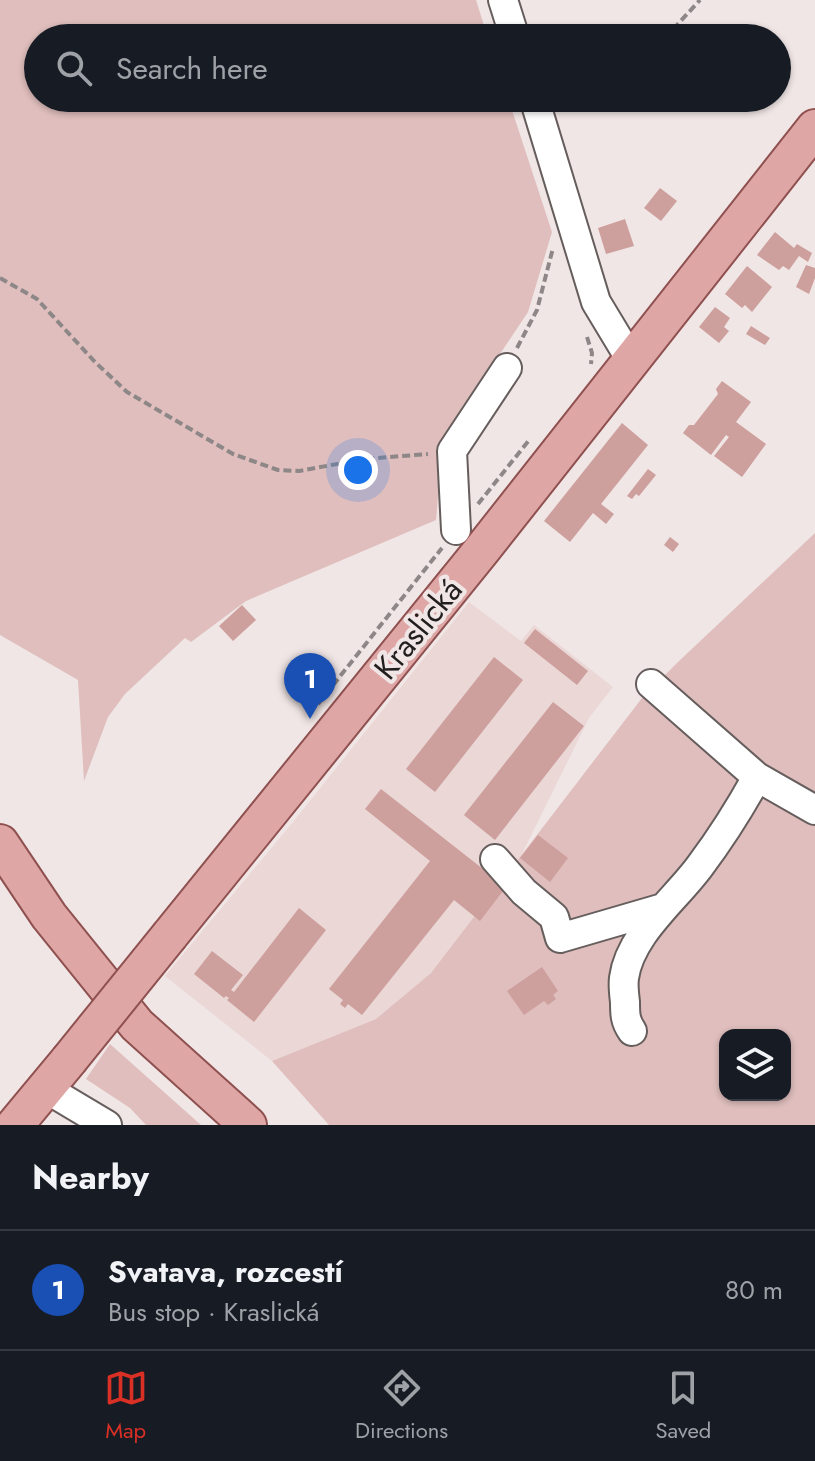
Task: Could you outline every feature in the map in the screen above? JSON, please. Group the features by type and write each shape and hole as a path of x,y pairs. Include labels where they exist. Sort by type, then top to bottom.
{"main road":[{"name":"Kraslická","path":"15,1125 481,551 815,128"},
{"path":"0,843 49,916 137,1025 248,1125"}],"street":[{"path":"503,0 511,24"},
{"path":"538,112 596,302 631,360"},
{"path":"456,530 452,451 507,368"},
{"path":"651,684 757,777 815,810"},
{"path":"632,1031 626,1022 624,977 631,954 663,908 699,868 757,777"},
{"path":"495,859 524,892 554,917 560,938 663,908"},
{"path":"45,1088 107,1125"}],"path":[{"path":"678,24 700,0"},
{"path":"507,368 537,310 553,249"},
{"path":"0,278 37,299 127,392 233,454 278,470 299,471 364,459 452,451"}],"shaded area":[{"path":"0,0 476,0 484,24 24,24 24,112 513,112 552,232 528,312 443,439 436,520 246,601 191,642 185,638 125,694 108,717 84,781 78,680 0,635"},
{"path":"815,533 815,1125 329,1125 272,1061 376,1019 431,973 642,698"},
{"path":"469,602 521,641 534,625 613,687 589,718 520,858 431,973 376,1019 272,1061 165,976"},
{"path":"110,1044 201,1125 146,1125 130,1108 86,1079"}],"building":[{"path":"660,188 677,201 661,221 644,208"},
{"path":"625,219 634,246 606,254 598,228"},
{"path":"775,232 794,248 797,244 812,253 808,262 799,256 789,270 783,266 779,270 757,255"},
{"path":"806,265 815,268 809,294 796,287"},
{"path":"747,266 772,287 752,312 725,294"},
{"path":"715,307 730,318 724,327 729,331 719,343 699,327"},
{"path":"751,326 770,338 765,345 746,334"},
{"path":"722,381 751,402 736,422 766,444 742,477 714,456 729,437 726,435 711,455 683,433 689,425 694,425 718,394 716,389"},
{"path":"622,423 648,445 601,504 614,514 606,524 593,513 570,542 544,521"},
{"path":"648,469 656,475 639,496 636,494 632,499 627,496"},
{"path":"670,537 679,544 673,552 664,545"},
{"path":"242,605 256,620 233,641 219,626"},
{"path":"535,629 588,671 577,685 524,643"},
{"path":"494,657 523,680 435,792 406,769"},
{"path":"553,702 584,726 495,840 464,815"},
{"path":"381,789 506,887 480,921 454,900 362,1015 348,1004 345,1008 340,1004 343,1000 329,989 430,861 365,809"},
{"path":"538,835 568,858 550,882 520,858"},
{"path":"299,908 326,930 254,1022 227,1000 229,998 224,998 194,974 212,951 243,975 231,990 234,992"},
{"path":"542,967 558,991 553,995 556,999 548,1005 544,1001 524,1015 507,991"}],"place":[{"name":"Svatava, rozcestí","path":"310,719"}]}
